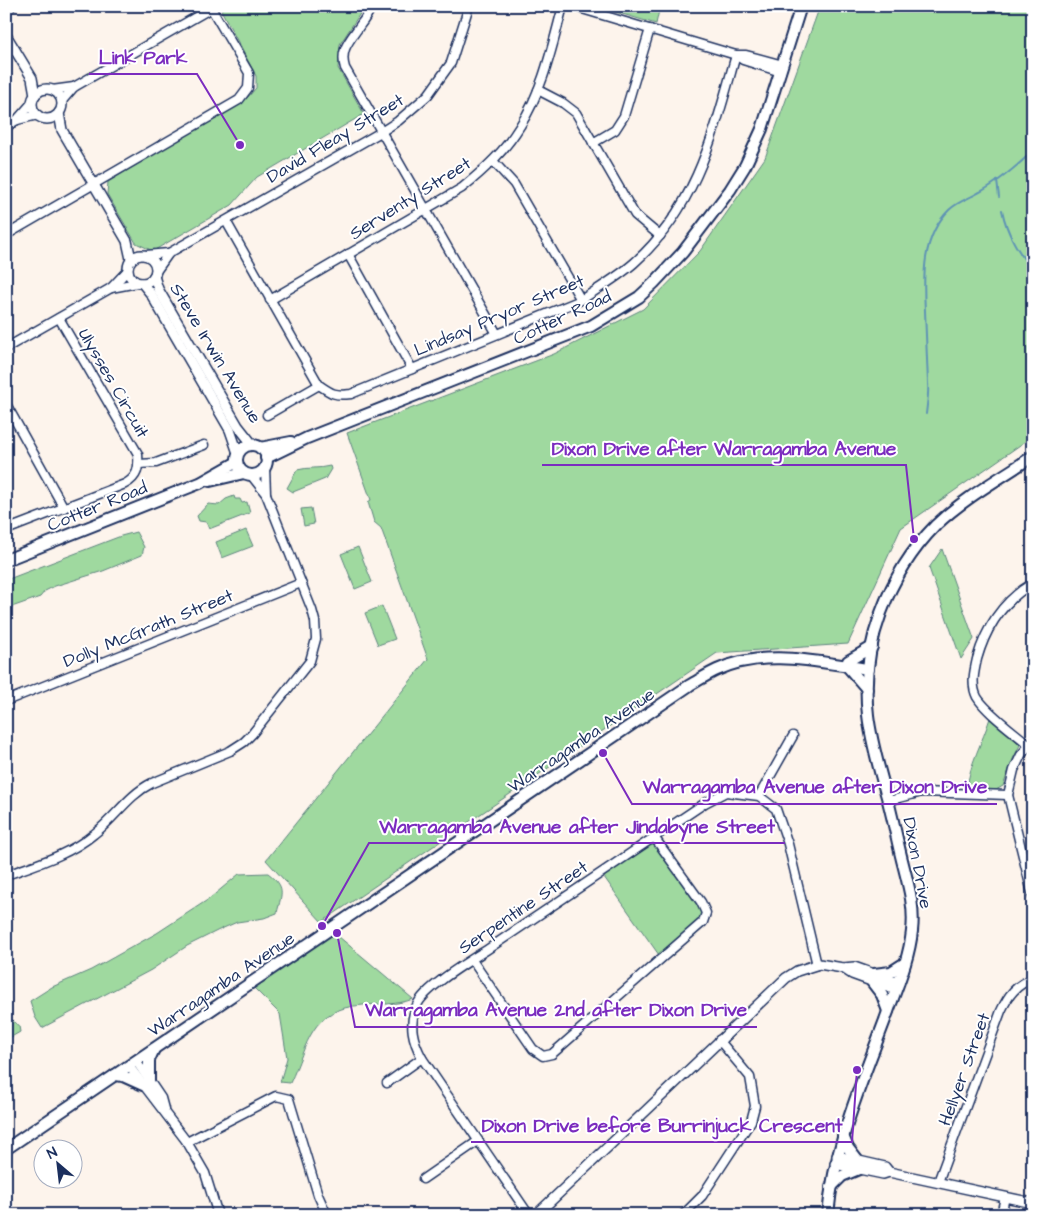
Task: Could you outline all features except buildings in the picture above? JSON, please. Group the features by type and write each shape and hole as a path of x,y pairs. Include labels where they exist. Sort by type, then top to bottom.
{"main road":[{"name":"Cotter Road","path":"266,462 307,438 591,326 639,297 683,252 730,190 745,166 762,129 800,6"},
{"name":"Cotter Road","path":"257,446 307,438"},
{"path":"257,446 266,462 259,473 248,474 240,470 237,457 244,447 257,446"},
{"name":"Dixon Drive","path":"828,1215 836,1160 850,1112 897,987 905,963 912,930 912,900 870,728 867,689 868,666 879,618 908,559 937,524 958,506 1033,456"},
{"name":"Cotter Road","path":"200,483 237,457"},
{"name":"Cotter Road","path":"6,560 200,483 248,474"},
{"path":"867,689 848,664 872,647"},
{"name":"Warragamba Avenue","path":"6,1149 716,670 746,661 772,657 868,666"},
{"path":"888,1011 873,978 891,972 905,963"},
{"path":"115,1076 123,1076 146,1083 149,1060 155,1048"},
{"path":"831,1187 842,1176 858,1165 843,1136"}],"street":[{"path":"6,10 12,6"},
{"path":"372,6 362,24 346,44 343,62 348,76 497,334"},
{"name":"David Fleay Street","path":"155,273 169,254 381,132 418,105 428,95 451,63 469,6"},
{"name":"Serventy Street","path":"270,300 462,188 492,161 520,127 538,90 564,6"},
{"path":"572,6 736,55 743,60 782,69"},
{"path":"6,235 94,184 239,100 248,88 249,73 213,7 74,87 62,101 59,112 62,130 94,184 127,241 131,259 128,270 111,288 6,348"},
{"path":"594,143 615,130 624,116 650,29"},
{"path":"6,35 32,78 33,108 38,115 48,119 62,130"},
{"name":"Lindsay Pryor Street","path":"319,385 338,396 351,394 581,300 609,283 628,268 660,236 679,210 694,183 706,156 736,55"},
{"path":"32,78 58,94 62,101"},
{"path":"18,120 38,92 74,87"},
{"path":"538,90 563,103 576,113 635,215 660,236"},
{"path":"48,119 59,112"},
{"path":"6,127 18,120 38,115"},
{"path":"492,161 514,184 581,300"},
{"path":"226,221 319,385 267,415"},
{"path":"111,288 151,280 155,273 154,261 127,241"},
{"name":"David Fleay Street","path":"144,255 169,254"},
{"path":"348,254 412,369"},
{"path":"131,259 144,255"},
{"path":"128,270 131,278 140,283"},
{"name":"Steve Irwin Avenue","path":"155,273 158,289 233,418 257,446"},
{"name":"Steve Irwin Avenue","path":"140,283 151,294 230,430 237,457"},
{"name":"Ulysses Circuit","path":"6,530 132,480 137,473 139,464 138,454 59,318"},
{"path":"6,404 64,508"},
{"name":"Ulysses Circuit","path":"139,464 156,463 204,445"},
{"path":"266,462 266,494"},
{"path":"6,874 73,849 108,823 140,789 152,782 230,751 244,742 304,669 313,653 316,639 315,620 266,494 248,474"},
{"name":"Dolly McGrath Street","path":"6,701 301,583"},
{"path":"1033,583 1022,589 1009,601 994,620 982,641 974,670 973,683 975,692 982,704 1030,742 1014,770 1008,795 1033,897"},
{"path":"793,736 759,796 776,809 788,844 817,965"},
{"name":"Serpentine Street","path":"529,1215 422,1058 414,1043 412,1021 417,1004 425,994 472,960 705,803 726,792 759,796"},
{"path":"888,801 922,792 1008,795"},
{"path":"472,960 533,1050 543,1056 552,1054 702,922 706,913 702,902 654,837"},
{"path":"536,1215 719,1040 786,978 797,971 817,965 829,965 897,987"},
{"name":"Hellyer Street","path":"938,1182 1001,1011 1009,994 1025,981 1033,979"},
{"path":"683,1215 702,1196 751,1121 755,1106 750,1077 719,1040"},
{"path":"387,1083 422,1058"},
{"path":"132,1063 146,1083 161,1098 164,1109 187,1142 205,1173 218,1215"},
{"path":"187,1142 276,1096 289,1099 318,1196 327,1215"},
{"path":"423,1179 478,1141"},
{"path":"836,1160 883,1174 889,1172 1033,1204"},
{"path":"1001,1215 1005,1197"}],"green space":[{"path":"227,6 365,6 340,44 338,68 364,114 257,177 232,205 153,251 136,243 107,194 108,182 248,97 256,88 256,76 221,10"},
{"path":"596,6 660,6 656,24"},
{"path":"820,6 1014,6 1033,9 1033,436 901,528 848,644 717,653 322,922 266,860 428,659 381,528 374,522 368,502 371,500 347,433 554,354 643,309 700,251 765,158"},
{"path":"330,466 331,469 325,479 293,492 287,488 297,470"},
{"path":"234,496 235,499 240,499 242,503 247,502 250,513 209,529 206,522 199,521 197,516 208,504 219,505 226,499"},
{"path":"311,508 314,524 304,526 301,509"},
{"path":"246,530 253,546 222,558 216,542"},
{"path":"136,532 144,547 142,555 103,571 55,586 45,591 40,597 6,609 6,580"},
{"path":"358,547 372,582 355,589 341,554"},
{"path":"942,549 974,639 961,659 929,568"},
{"path":"382,606 395,639 378,645 365,613"},
{"path":"990,718 1020,745 1003,786 996,790 967,789 973,762"},
{"path":"649,845 655,845 661,851 700,908 701,915 699,921 659,955 604,877"},
{"path":"268,873 278,882 281,890 277,913 264,918 237,922 219,930 187,946 151,970 42,1028 35,1017 30,1001 52,987 91,970 157,933 209,899 239,874"},
{"path":"332,931 413,999 395,1003 345,1008 331,1013 313,1030 290,1083 280,1082 287,1058 280,1014 252,986"},
{"path":"6,1016 19,1026 20,1032 6,1040"}],"waterway":[{"path":"926,414 928,387 924,297 926,257 929,244 940,221 952,207 993,184 1033,151"},
{"path":"997,181 999,197"},
{"path":"1002,210 1010,235 1033,272"}],"place":[{"name":"Link Park","path":"240,145"},
{"name":"Dixon Drive after Warragamba Avenue","path":"914,539"},
{"name":"Warragamba Avenue after Dixon Drive","path":"603,753"},
{"name":"Warragamba Avenue after Jindabyne Street","path":"322,926"},
{"name":"Warragamba Avenue 2nd after Dixon Drive","path":"337,933"},
{"name":"Dixon Drive before Burrinjuck Crescent","path":"857,1070"}]}
